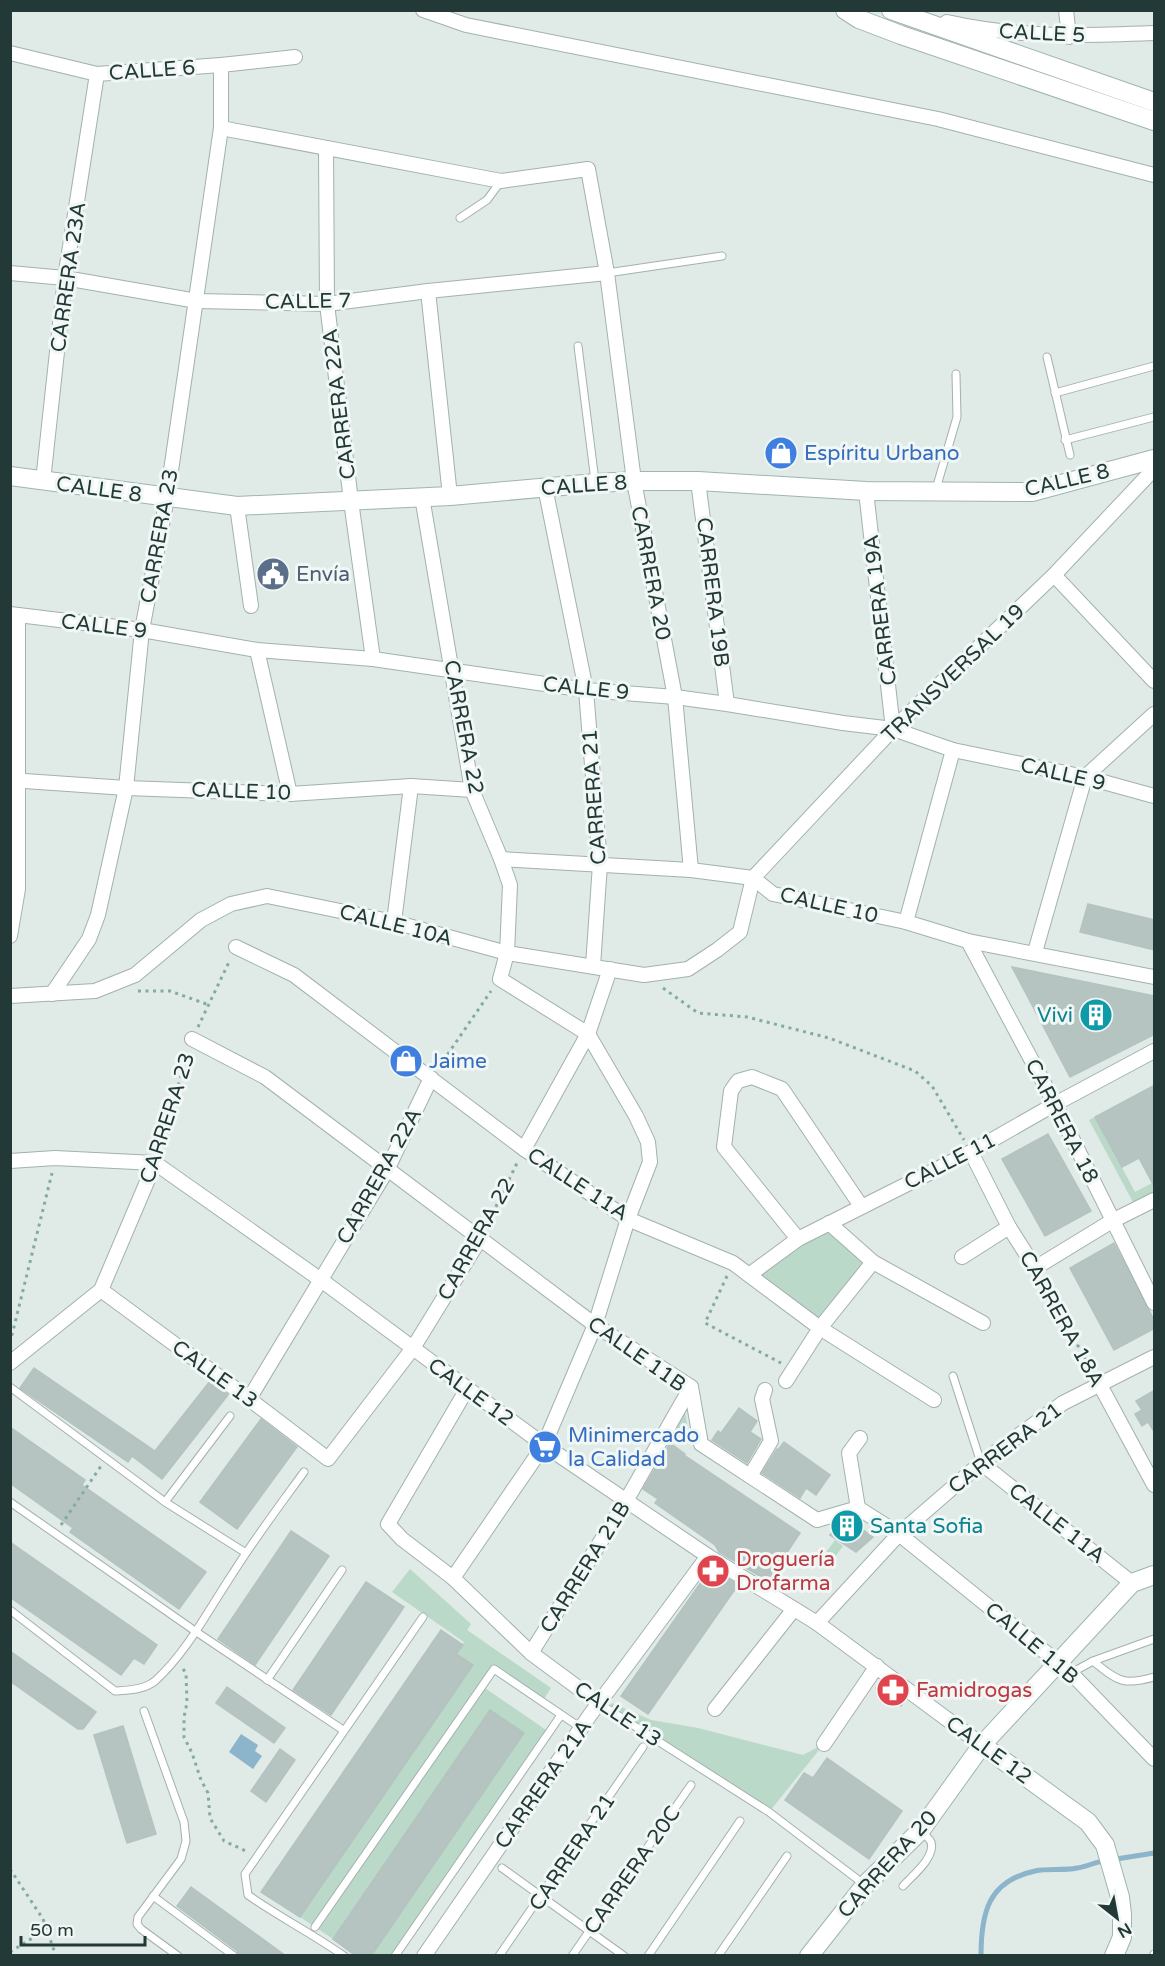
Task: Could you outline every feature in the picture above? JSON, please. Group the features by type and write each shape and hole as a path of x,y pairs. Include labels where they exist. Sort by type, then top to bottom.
{"street":[{"path":"423,10 466,25 938,119 1155,175"},
{"path":"845,10 859,19 901,35 1155,121"},
{"path":"1066,10 1069,37"},
{"path":"893,11 1155,102"},
{"name":"CALLE 5","path":"893,11 990,31 1069,37 1155,33"},
{"name":"CALLE 6","path":"10,53 98,74 295,57"},
{"name":"CARRERA 23","path":"52,994 89,939 98,915 126,788 142,630 167,498 221,128 221,65"},
{"name":"CARRERA 23A","path":"43,481 65,278 98,74"},
{"path":"221,128 501,181"},
{"name":"CARRERA 22A","path":"327,148 327,304 373,659"},
{"name":"CARRERA 20","path":"501,181 588,169 607,273 634,481 675,697 691,870"},
{"name":"CALLE 7","path":"10,273 65,278 197,301 327,304 428,291 607,273"},
{"path":"428,291 450,495"},
{"name":"CALLE 8","path":"10,476 237,506 422,497 634,481 698,481 935,493 1032,492 1155,459"},
{"name":"TRANSVERSAL 19","path":"753,878 893,729 1054,575 1155,469"},
{"name":"CARRERA 19B","path":"698,481 727,704"},
{"name":"CARRERA 21","path":"545,487 586,690 600,864 593,966"},
{"name":"CARRERA 19A","path":"866,491 893,729"},
{"name":"CARRERA 22","path":"422,497 472,790 510,885 507,953"},
{"path":"237,506 251,606"},
{"path":"1054,575 1155,681"},
{"path":"10,936 18,890 14,780 14,615"},
{"name":"CALLE 9","path":"14,615 142,630 257,650 373,659 586,690 675,697 893,729 953,750 1085,777 1155,796"},
{"path":"257,650 290,794"},
{"path":"1035,952 1085,777 1155,714"},
{"path":"906,922 953,750"},
{"name":"CALLE 10","path":"14,780 126,788 290,794 411,786 472,790"},
{"path":"394,922 411,786"},
{"name":"CALLE 10","path":"501,859 691,870 753,878 772,894 906,922 968,941 1035,952 1155,977"},
{"name":"CALLE 10A","path":"10,996 95,991 135,975 201,920 231,904 267,896 394,922 507,953 644,975 688,969 740,932 753,878"},
{"name":"CARRERA 18","path":"968,941 1055,1104 1155,1303"},
{"name":"CALLE 11A","path":"236,947 294,975 524,1149 628,1219 733,1263 820,1328 934,1400"},
{"path":"453,1578 544,1445 595,1325 628,1219 650,1162 648,1142 636,1116 588,1034 500,979 507,953"},
{"path":"524,1149 588,1034 610,969"},
{"name":"CALLE 11B","path":"192,1039 265,1077 595,1325 691,1386 701,1444 817,1520 858,1508 899,1534 1064,1668 1155,1759"},
{"name":"CALLE 11","path":"749,1275 798,1239 971,1152 1155,1051"},
{"path":"798,1239 724,1147 731,1091 738,1081 752,1077 782,1089 861,1206"},
{"name":"CARRERA 22A","path":"249,1399 387,1170 431,1078"},
{"name":"CARRERA 18A","path":"971,1152 1010,1227 1035,1268"},
{"path":"10,1161 55,1158 155,1163"},
{"name":"CARRERA 23","path":"101,1290 155,1163"},
{"name":"CALLE 12","path":"155,1163 321,1280 544,1445 708,1556 817,1623 1088,1822 1105,1845 1120,1897 1122,1937 1114,1956"},
{"path":"1035,1268 1112,1221 1155,1200"},
{"path":"829,1223 873,1262 983,1323"},
{"path":"962,1257 1010,1227"},
{"name":"CARRERA 22","path":"328,1459 413,1348 480,1239"},
{"path":"789,1375 820,1328 873,1262"},
{"path":"10,1363 101,1290"},
{"name":"CALLE 13","path":"101,1290 328,1459"},
{"path":"1100,1385 1155,1357"},
{"name":"CARRERA 21","path":"817,1623 899,1534 981,1463 1063,1403 1100,1385"},
{"name":"CARRERA 18A","path":"1100,1385 1155,1485"},
{"name":"CARRERA 21B","path":"531,1653 626,1501 691,1386"},
{"name":"CALLE 13","path":"467,1389 388,1524 402,1539 453,1578 531,1653 600,1704"},
{"path":"750,1476 771,1441 762,1399 765,1390"},
{"path":"858,1508 849,1453 860,1438"},
{"name":"CALLE 11A","path":"981,1463 1132,1583"},
{"name":"CARRERA 21A","path":"424,1956 581,1728 708,1556"},
{"path":"1132,1583 1155,1575"},
{"name":"CARRERA 20","path":"809,1956 865,1885 921,1830 982,1745 1064,1668 1132,1583"},
{"path":"715,1709 794,1609"},
{"path":"824,1744 877,1666"}],"lane":[{"path":"460,218 487,200 501,181"},
{"path":"607,273 722,256"},
{"path":"578,346 596,483"},
{"path":"1047,357 1070,455"},
{"path":"1054,393 1155,366"},
{"path":"935,493 957,417 956,374"},
{"path":"1065,440 1155,417"},
{"path":"953,1376 981,1463"},
{"path":"10,1387 165,1502 246,1553"},
{"path":"165,1502 230,1416"},
{"path":"10,1610 116,1691 136,1689 153,1682 176,1657 195,1631 246,1553 304,1472"},
{"path":"10,1502 195,1631 343,1730"},
{"path":"267,1680 342,1570"},
{"path":"344,1956 318,1938 276,1915 248,1895 245,1874 423,1617"},
{"path":"1064,1668 1093,1661 1155,1639"},
{"path":"1093,1661 1111,1676 1125,1682 1155,1677"},
{"path":"315,1927 494,1669 581,1728"},
{"name":"CALLE 13","path":"600,1704 768,1812 865,1885"},
{"path":"144,1711 184,1822 186,1841 181,1859 138,1917 137,1924 178,1956"},
{"path":"395,1956 561,1715"},
{"name":"CARRERA 21","path":"500,1956 643,1747"},
{"name":"CARRERA 20C","path":"572,1956 691,1785"},
{"path":"648,1956 740,1821"},
{"path":"903,1886 925,1862 931,1851 931,1841 921,1830"},
{"path":"717,1956 788,1856"},
{"path":"502,1868 624,1956"},
{"path":"153,1896 234,1956"}],"path":[{"name":"CARRERA 23","path":"155,1163 192,1039 236,947"},
{"path":"644,975 698,1012 747,1017 829,1038 915,1071 932,1086 971,1152"},
{"path":"431,1078 500,979"},
{"path":"138,991 170,991 208,1005"},
{"name":"CARRERA 22","path":"480,1239 524,1149"},
{"path":"10,1343 55,1158"},
{"path":"733,1263 705,1323 789,1375"},
{"name":"CARRERA 18A","path":"1035,1268 1100,1385"},
{"path":"56,1533 107,1458"},
{"path":"176,1657 186,1673 188,1703 184,1717 184,1737 208,1793 210,1818 224,1841 257,1857"},
{"path":"10,1869 43,1919 56,1956"},
{"path":"10,1952 47,1929"}],"green space":[{"path":"1095,1117 1135,1192 1154,1182 1154,1193 1134,1204 1089,1120"},
{"path":"829,1223 873,1262 820,1328 749,1275"},
{"path":"685,1411 690,1442 673,1432"},
{"path":"835,1540 843,1546 830,1564 822,1558"},
{"path":"410,1569 471,1624 467,1630 551,1688 542,1702 494,1669 482,1686 549,1732 395,1955 371,1955 524,1734 490,1711 333,1939 300,1917 473,1665 456,1654 464,1642 392,1592"},
{"path":"612,1703 651,1720 698,1728 803,1755 824,1744 769,1812 607,1709"}],"water":[{"path":"241,1734 258,1745 255,1751 262,1756 253,1769 229,1752"}],"building":[{"path":"1088,904 1155,920 1155,950 1080,932"},
{"name":"Vivi","path":"1012,967 1155,996 1155,1034 1070,1077"},
{"path":"1155,1085 1155,1188 1139,1158 1122,1167 1095,1117"},
{"path":"1048,1134 1091,1211 1045,1236 1002,1159"},
{"path":"1114,1243 1155,1322 1155,1328 1114,1350 1070,1268"},
{"path":"34,1368 155,1451 210,1381 228,1395 162,1479 132,1456 128,1462 20,1388"},
{"path":"1155,1390 1155,1433 1148,1422 1142,1426 1135,1414 1142,1410 1136,1401"},
{"path":"739,1408 757,1421 750,1432 761,1439 747,1463 712,1440 718,1431 721,1433"},
{"path":"261,1419 297,1447 237,1529 200,1502"},
{"path":"10,1427 85,1480 82,1485 206,1572 179,1609 70,1532 73,1528 10,1483"},
{"path":"784,1442 830,1475 816,1495 806,1488 800,1498 762,1473"},
{"path":"670,1443 684,1455 800,1533 768,1581 719,1552 715,1545 655,1503 658,1499 643,1489"},
{"name":"Santa Sofia","path":"849,1520 873,1537 856,1552 830,1535 839,1523"},
{"path":"291,1531 329,1556 255,1665 218,1639"},
{"path":"10,1542 157,1645 144,1664 134,1658 121,1675 10,1597"},
{"path":"711,1568 738,1585 648,1714 621,1696"},
{"path":"366,1582 404,1607 331,1715 293,1690"},
{"path":"441,1630 463,1645 456,1654 473,1665 300,1917 261,1892"},
{"path":"10,1651 96,1712 83,1729 78,1729 10,1681"},
{"path":"881,1681 905,1700 901,1706 876,1688"},
{"path":"227,1687 285,1728 274,1743 216,1703"},
{"path":"490,1710 524,1733 371,1956 356,1956 333,1939"},
{"path":"123,1726 156,1834 127,1843 94,1735"},
{"path":"280,1749 295,1760 266,1802 251,1791"},
{"path":"827,1758 902,1811 869,1859 785,1800 804,1773 813,1778"},
{"path":"191,1887 286,1956 239,1956 237,1951 177,1906"}],"waterway":[{"path":"981,1956 983,1926 990,1901 1007,1882 1035,1871 1072,1869 1154,1853"}],"place":[{"name":"Espíritu Urbano","path":"781,453"},
{"name":"Envía","path":"273,574"},
{"name":"Vivi","path":"1096,1015"},
{"name":"Jaime","path":"406,1061"},
{"name":"Minimercado la Calidad","path":"545,1447"},
{"name":"Santa Sofia","path":"847,1526"},
{"name":"Droguería Drofarma","path":"713,1571"},
{"name":"Famidrogas","path":"893,1690"}]}
